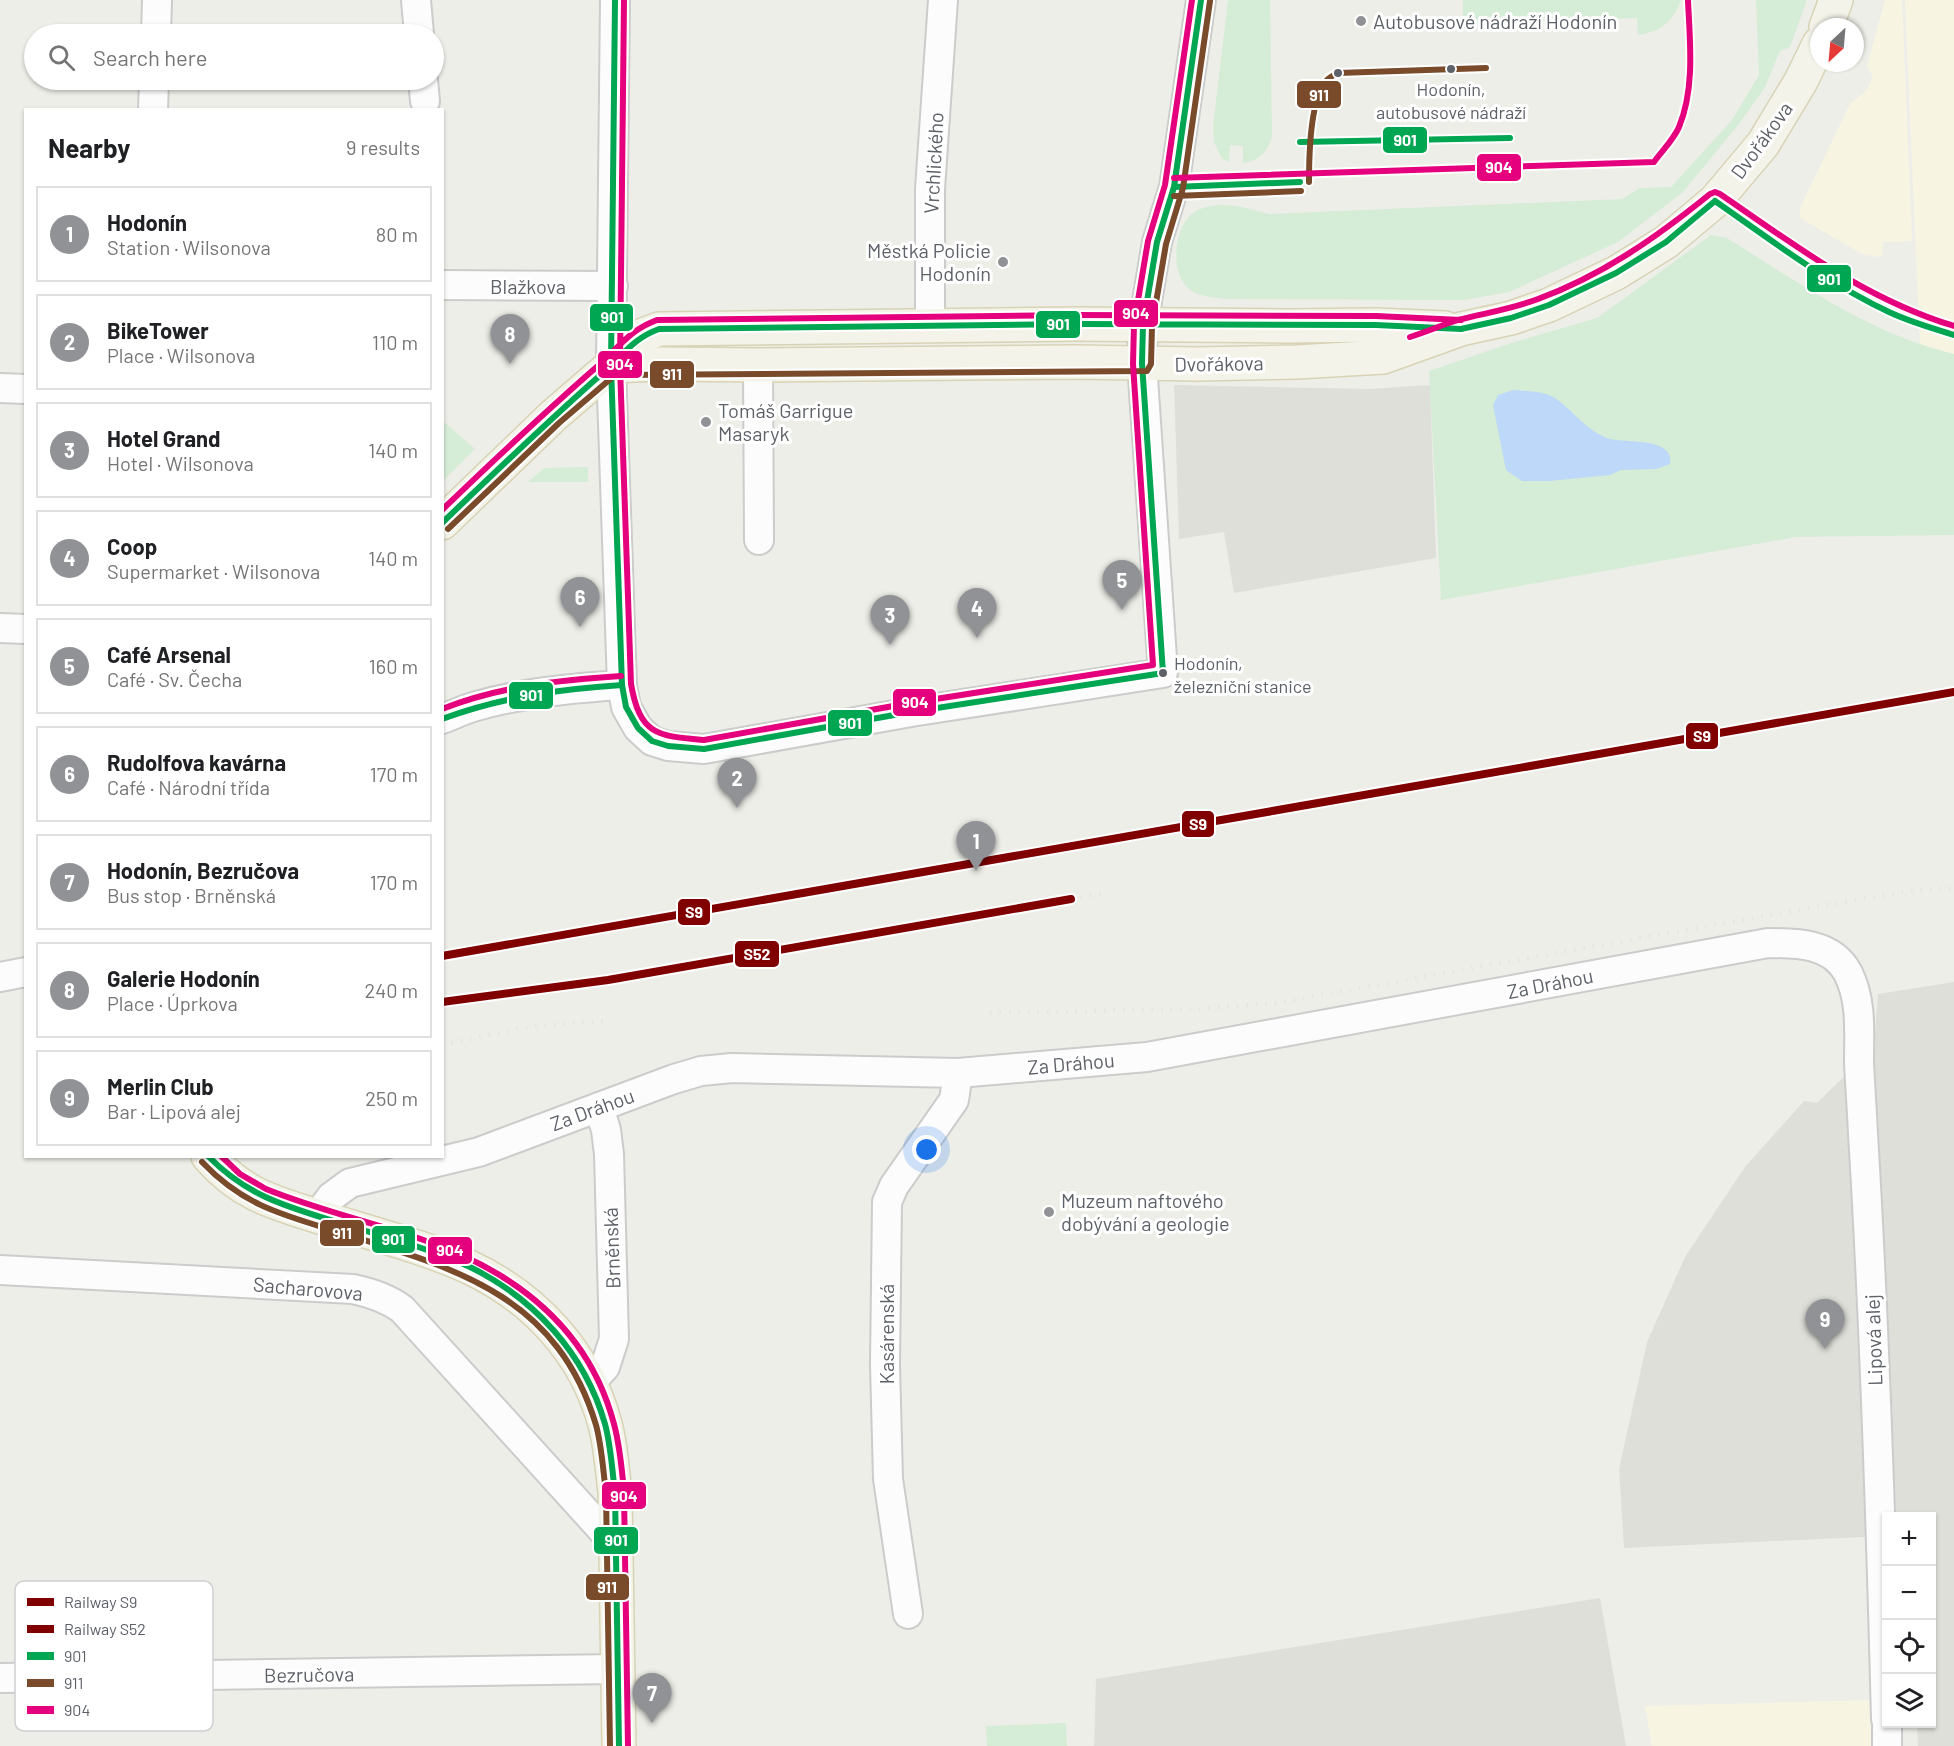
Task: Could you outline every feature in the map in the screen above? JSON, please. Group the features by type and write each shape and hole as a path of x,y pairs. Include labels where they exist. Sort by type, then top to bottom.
{"main road":[{"path":"1829,18 1836,0"},
{"name":"Dvořákova","path":"611,366 1297,362 1383,357 1461,329 1511,318 1549,305 1616,273 1672,237 1715,201 1763,144 1802,81 1810,64"},
{"name":"Dvořákova","path":"611,366 643,335 659,329 1076,324 1376,325 1461,329"},
{"path":"444,521 553,416 611,366"},
{"path":"210,1158 223,1173 249,1192 281,1206 447,1258 489,1278 528,1303 550,1323 569,1347 590,1383 605,1423 610,1451 615,1492 619,1746"}],"street":[{"path":"156,24 157,0"},
{"path":"416,0 418,24"},
{"path":"615,0 611,366 622,685 626,707 639,728 652,741 668,746 704,749 911,712 1163,674 1142,363 1143,325 1157,242 1174,187 1201,0"},
{"name":"Vrchlického","path":"930,326 930,189 943,0"},
{"path":"153,108 154,90"},
{"name":"Blažkova","path":"444,285 613,286"},
{"path":"758,365 759,540"},
{"path":"0,388 24,389"},
{"path":"0,628 24,629"},
{"path":"444,718 490,702 579,688 622,685"},
{"name":"Za Dráhou","path":"317,1216 331,1197 350,1183 479,1152 701,1071 732,1068 958,1073 1147,1057 1768,943 1801,944 1818,948 1842,964"},
{"name":"Lipová alej","path":"1842,964 1855,988 1859,1008 1859,1064 1872,1270 1885,1674"},
{"path":"0,977 24,972"},
{"name":"Kasárenská","path":"908,1614 888,1479 885,1365 887,1202 894,1186 954,1100 958,1073"},
{"name":"Brněnská","path":"590,1383 605,1366 614,1339 609,1154 606,1130 599,1107"},
{"name":"Sacharovova","path":"0,1269 353,1289 378,1295 391,1301 402,1310 615,1544"},
{"name":"Bezručova","path":"213,1675 618,1669"},
{"name":"Bezručova","path":"0,1678 15,1678"},
{"name":"Lipová alej","path":"1887,1728 1887,1746"}],"shaded area":[{"path":"1885,0 1902,0 1912,241 1883,242 1882,257 1864,255 1800,218 1800,208 1850,104 1867,90 1873,77 1867,66"},
{"path":"1905,0 1954,0 1954,354 1920,346"},
{"path":"1174,385 1369,389 1430,385 1436,558 1234,593 1224,532 1179,539"},
{"path":"1954,982 1954,1746 1918,1746 1917,1728 1936,1728 1936,1512 1882,1512 1882,1536 1624,1548 1619,1469 1647,1342 1685,1257 1745,1167 1804,1101 1817,1103 1874,1047 1878,994"},
{"path":"1600,1598 1626,1746 1094,1746 1096,1679"},
{"path":"1870,1700 1872,1746 1652,1746 1645,1706"}],"green space":[{"path":"1228,0 1270,0 1272,136 1262,155 1243,163 1243,146 1230,145 1229,162 1222,159 1214,142 1213,126"},
{"path":"1463,0 1681,0 1665,25 1638,35 1637,18 1463,25"},
{"path":"1756,0 1807,0 1790,47 1780,51 1765,87 1739,124 1683,192 1618,242 1509,292 1465,300 1225,299 1197,294 1182,281 1176,259 1180,234 1184,223 1191,215 1209,206 1235,206 1269,214 1622,199 1640,188 1671,187 1732,120 1759,75"},
{"path":"1711,235 1727,238 1864,320 1923,345 1954,354 1954,535 1796,537 1441,600 1429,371 1508,344 1597,318"},
{"path":"444,422 475,449 444,480"},
{"path":"588,467 588,482 528,482 544,468"},
{"path":"1066,1723 1067,1746 987,1746 986,1726"}],"water":[{"path":"1513,390 1538,392 1554,398 1592,430 1610,439 1657,445 1670,455 1670,464 1656,469 1621,470 1610,475 1549,481 1522,481 1506,470 1493,405 1498,395"}],"railway":[{"path":"990,1013 1195,1009 1276,1003 1854,900 1912,891 1954,888"},
{"path":"1071,899 1105,893"},
{"path":"444,1045 532,1026 605,1021"}],"rail line":[{"name":"S9","path":"444,956 1954,692"},
{"name":"S52","path":"444,1002 608,980 1071,899"}],"transit line":[{"name":"901","path":"615,0 611,366 622,685 626,707 638,728 652,741 668,746 704,749 911,712 1163,673"},
{"name":"904","path":"624,0 620,366 631,684 640,714 653,730 674,737 704,740 910,703 1153,665 1133,364 1134,324 1148,241 1165,185 1192,0"},
{"name":"901","path":"1163,673 1142,363 1143,325 1157,242 1174,187 1201,0"},
{"name":"911","path":"448,529 559,423 615,375 1147,371 1151,364 1152,326 1166,244 1183,188 1210,1"},
{"name":"904","path":"1174,178 1654,162 1677,131 1684,112 1690,65 1688,1"},
{"name":"911","path":"1309,182 1314,115 1321,90 1330,77 1338,73 1486,68"},
{"name":"901","path":"1300,142 1510,138"},
{"name":"901","path":"1174,187 1300,182"},
{"name":"911","path":"1174,196 1301,191"},
{"name":"904","path":"1410,337 1458,320 1528,302 1585,279 1649,240 1715,192 1861,286 1922,315 1954,326"},
{"name":"901","path":"1715,201 1800,260 1866,301 1897,316 1954,335"},
{"name":"901","path":"444,521 630,347 659,329 1076,324 1376,325 1461,329 1511,318 1549,305 1616,273 1666,242 1715,201"},
{"name":"904","path":"444,508 626,339 640,328 657,320 1076,315 1376,316 1461,320"},
{"name":"904","path":"444,708 486,695 530,685 621,676"},
{"name":"901","path":"444,718 486,705 531,695 622,685"},
{"name":"901","path":"210,1158 238,1182 286,1206 422,1248 470,1267 516,1295 536,1312 571,1352 596,1398 609,1441 615,1492 619,1746"},
{"name":"904","path":"223,1158 240,1174 266,1189 322,1209 418,1238 484,1266 514,1284 541,1306 565,1330 585,1358 602,1389 614,1424 622,1466 628,1746"},
{"name":"911","path":"202,1162 232,1188 278,1213 417,1257 457,1273 493,1292 526,1315 554,1344 578,1380 596,1425 601,1450 606,1493 610,1746"}],"place":[{"name":"Autobusové nádraží Hodonín","path":"1361,21"},
{"name":"Hodonín, autobusové nádraží","path":"1451,69"},
{"name":"Městká Policie Hodonín","path":"1003,262"},
{"name":"Galerie Hodonín","path":"510,364"},
{"name":"Tomáš Garrigue Masaryk","path":"706,422"},
{"name":"Café Arsenal","path":"1122,610"},
{"name":"Rudolfova kavárna","path":"580,627"},
{"name":"Coop","path":"977,638"},
{"name":"Hotel Grand","path":"890,645"},
{"name":"Hodonín, železniční stanice","path":"1163,673"},
{"name":"BikeTower","path":"737,808"},
{"name":"Hodonín","path":"976,871"},
{"name":"Muzeum naftového dobývání a geologie","path":"1049,1212"},
{"name":"Merlin Club","path":"1825,1349"},
{"name":"Hodonín, Bezručova","path":"652,1723"}]}
